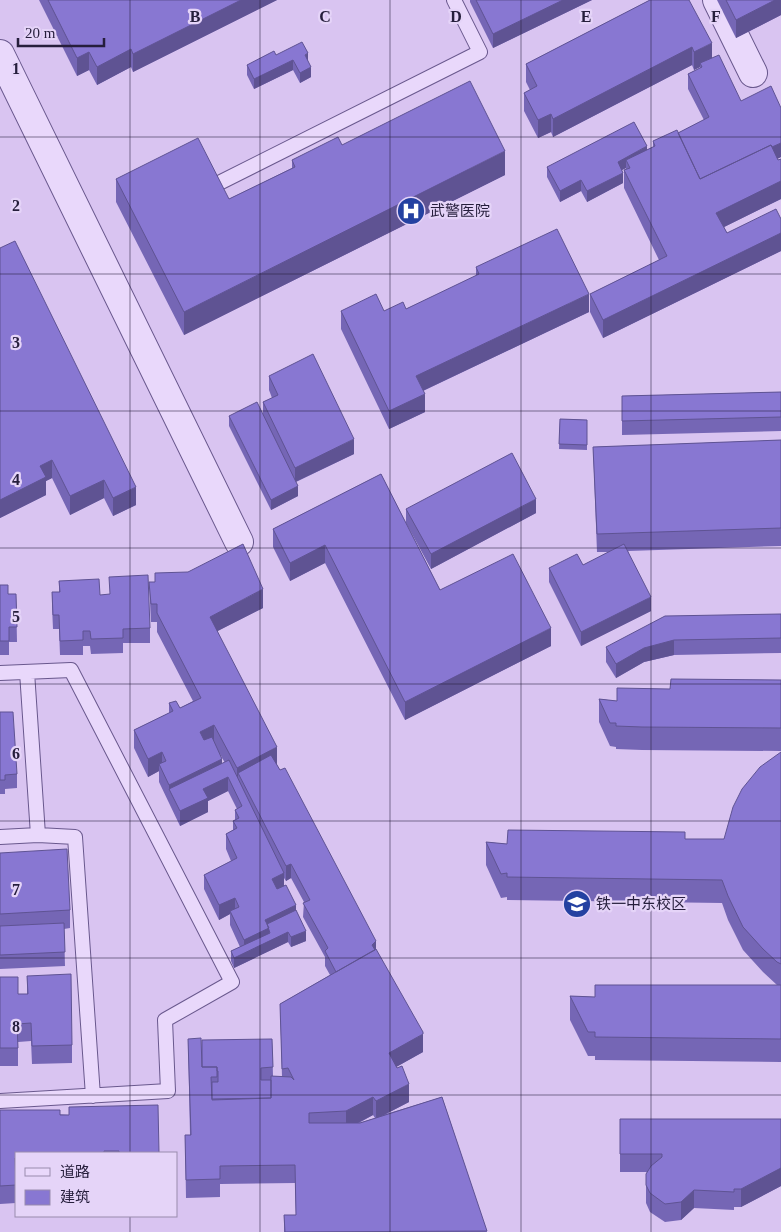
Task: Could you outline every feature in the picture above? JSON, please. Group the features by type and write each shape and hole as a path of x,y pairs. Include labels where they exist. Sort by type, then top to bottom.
{"street":[{"path":"717,0 753,73"},
{"path":"0,54 240,542"}],"lane":[{"path":"217,184 480,52 454,0"},
{"path":"0,673 72,670 232,982 165,1020 168,1091 0,1101"},
{"path":"27,672 38,835"},
{"path":"0,837 38,835 76,837 92,1096"}],"building":[{"path":"48,0 241,0 133,54 131,49 97,67 89,52 77,58"},
{"path":"476,0 563,0 493,34"},
{"path":"650,0 689,0 712,43 694,52 692,47 553,119 551,114 538,120 524,93 537,86 526,64"},
{"path":"726,0 775,0 736,20"},
{"path":"302,42 308,53 305,55 311,67 300,73 293,60 254,79 247,65 274,51 276,55"},
{"path":"719,55 741,101 771,86 781,108 781,143 772,147 771,145 700,179 678,133 709,117 688,74 702,67 700,63"},
{"path":"470,81 505,151 184,312 116,179 198,138 229,199 295,167 292,160 338,137 342,145"},
{"path":"634,122 647,146 618,162 623,173 587,191 581,180 560,191 547,167"},
{"path":"677,130 700,179 771,145 778,160 781,159 781,181 716,213 727,233 776,209 781,219 781,233 603,320 590,294 667,256 624,170 630,168 626,160 655,146 653,141"},
{"path":"557,229 589,294 416,376 425,394 389,411 341,311 376,294 384,311 403,302 406,309 479,274 476,267"},
{"path":"15,241 136,487 113,498 104,480 70,496 52,460 40,466 46,477 0,500 0,248"},
{"path":"313,354 354,439 295,468 263,402 278,395 269,376"},
{"path":"781,392 781,417 622,421 622,396"},
{"path":"257,402 298,486 271,500 229,416"},
{"path":"560,419 587,420 587,445 559,444"},
{"path":"781,440 781,528 597,534 593,447"},
{"path":"512,453 536,499 431,554 406,509"},
{"path":"381,474 440,590 513,554 551,628 405,702 325,545 290,563 273,529"},
{"path":"243,544 263,589 210,617 277,747 237,768 214,725 200,732 204,740 212,737 222,759 169,785 159,764 166,761 162,752 148,759 134,730 173,711 169,703 176,701 180,708 201,698 157,613 157,604 151,604 149,582 155,582 155,573 188,572"},
{"path":"624,544 651,597 581,632 549,568 577,554 583,565"},
{"path":"148,575 150,628 123,629 123,638 91,639 90,631 83,631 83,640 60,641 59,615 53,615 52,592 60,592 59,581 99,579 100,595 110,594 109,577"},
{"path":"0,585 8,585 8,594 16,594 17,627 9,627 9,641 0,641"},
{"path":"781,614 781,638 674,640 644,648 616,664 606,647 665,616"},
{"path":"671,679 781,680 781,728 642,727 616,726 616,723 610,723 599,699 617,701 617,688 670,689"},
{"path":"0,712 13,712 17,774 5,775 5,780 0,780"},
{"path":"781,752 781,964 763,949 743,927 722,880 507,877 507,873 501,874 486,842 507,844 508,830 685,832 685,839 724,839 733,807 742,789 760,767"},
{"path":"271,755 280,770 285,768 376,941 372,945 375,950 336,972 325,951 328,948 303,903 310,900 291,864 286,866 238,773"},
{"path":"229,760 284,873 272,879 277,889 286,885 296,905 265,920 269,928 244,940 230,911 239,907 235,898 219,905 204,875 237,858 226,834 237,828 233,821 239,818 235,810 242,806 228,777 203,789 208,798 180,811 169,789"},
{"path":"67,849 70,910 0,914 0,853"},
{"path":"296,910 306,931 291,937 288,932 234,958 231,951 270,933 267,924"},
{"path":"64,923 65,952 0,955 0,926"},
{"path":"376,949 423,1032 423,1034 389,1053 397,1068 402,1066 409,1084 376,1101 373,1097 346,1111 309,1113 309,1123 360,1123 442,1097 487,1231 285,1232 284,1215 296,1215 295,1165 220,1166 220,1179 186,1180 185,1135 191,1135 188,1039 201,1038 202,1067 217,1067 217,1077 211,1077 212,1100 271,1098 271,1076 291,1077 294,1080 288,1068 282,1069 280,1004"},
{"path":"71,974 72,1045 32,1046 31,1023 17,1024 18,1048 0,1048 0,977 18,977 18,994 28,994 27,976"},
{"path":"595,985 781,985 781,1039 595,1037 595,1032 588,1032 570,996 595,997"},
{"path":"272,1039 273,1067 261,1068 261,1080 271,1080 271,1098 212,1099 212,1082 218,1082 218,1071 217,1067 202,1067 202,1040"},
{"path":"158,1105 159,1152 15,1152 15,1185 0,1186 0,1110 60,1110 60,1115 69,1115 69,1107"},
{"path":"620,1119 781,1119 781,1168 741,1189 734,1189 734,1192 694,1190 681,1202 665,1204 650,1193 646,1185 646,1174 651,1166 662,1157 662,1154 620,1154"}],"place":[{"name":"武警医院","path":"411,211"},
{"name":"铁一中东校区","path":"577,904"}]}
